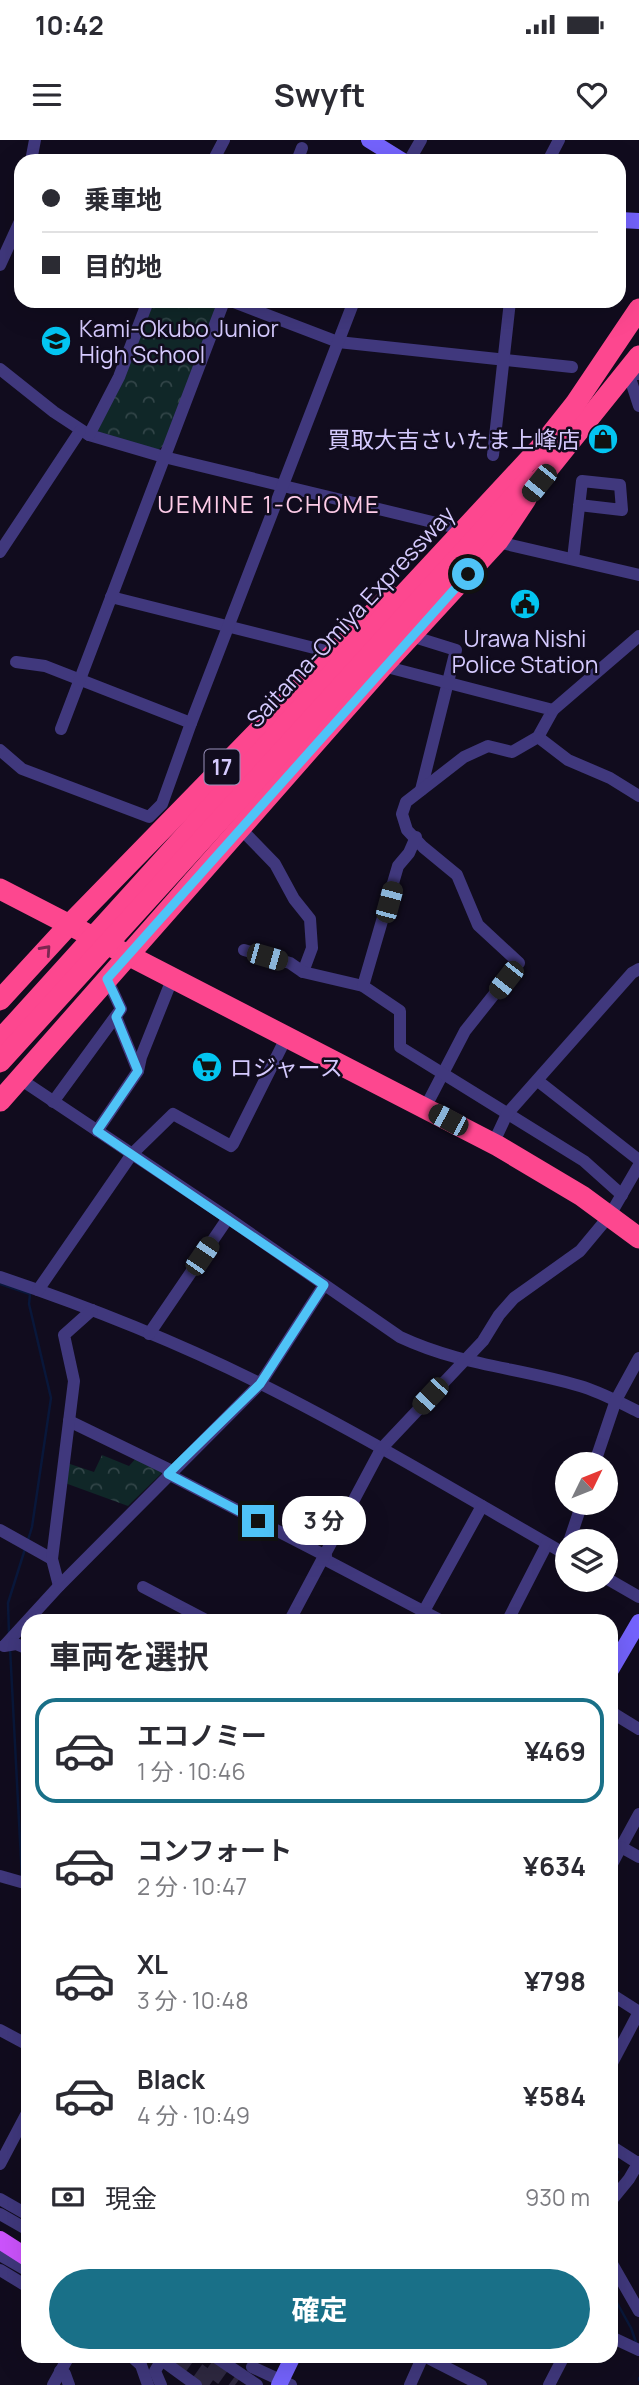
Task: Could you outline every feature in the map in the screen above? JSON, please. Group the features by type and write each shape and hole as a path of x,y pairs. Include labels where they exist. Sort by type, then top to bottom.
{"highway":[{"name":"17","path":"490,541 285,746 117,922 278,740 452,532 565,404 620,328 639,295"},
{"name":"Saitama-Omiya Expressway","path":"0,1043 407,591 540,448 575,404 639,309"},
{"name":"Saitama-Omiya Expressway","path":"0,1060 501,513 551,454 639,335"},
{"name":"17","path":"0,1101 10,1080 107,979 411,636 635,367"},
{"name":"17","path":"0,1000 69,925 452,532"},
{"path":"0,1022 72,947 151,851 218,786 354,640 407,591"},
{"path":"10,1080 219,831 235,804"},
{"path":"0,889 493,1144 565,1186 610,1215 639,1238"},
{"path":"0,1043 79,964 0,1060"}],"main road":[{"path":"369,140 392,154"},
{"path":"618,1652 639,1622"},
{"path":"0,2227 21,2240"},
{"path":"0,2240 21,2254"},
{"path":"284,2384 291,2363"}],"street":[{"path":"300,154 302,148"},
{"path":"0,265 14,234"},
{"path":"0,552 84,433 119,377 145,308"},
{"path":"61,729 221,308"},
{"path":"254,308 338,342 572,368"},
{"path":"0,750 22,769 149,817 162,804 351,308"},
{"path":"493,455 509,308"},
{"path":"635,367 639,406"},
{"path":"0,369 84,433 163,457 452,532"},
{"path":"573,559 579,505"},
{"path":"490,541 639,575"},
{"path":"111,597 334,653"},
{"path":"411,636 456,650 421,790"},
{"path":"425,1108 465,1031 519,963 478,925 457,875 407,830 402,814 406,802 464,757 488,746 512,752 538,737 553,710 639,636"},
{"path":"16,662 45,667 191,723"},
{"path":"383,666 553,710"},
{"path":"538,737 568,760 610,778 639,796"},
{"path":"240,828 275,864 293,899 310,919 312,948 303,972"},
{"path":"363,986 398,866 409,853 416,837"},
{"path":"244,950 290,963 303,972 363,986 400,1011 400,1048 584,1161 622,1195"},
{"path":"493,1144 507,1114 632,973 639,969"},
{"path":"53,1102 121,1009 107,979"},
{"path":"97,1131 138,1071 169,987"},
{"path":"116,1017 138,1071"},
{"path":"38,1290 132,1154 176,1114 230,1146 233,1144 287,1036"},
{"path":"10,1080 53,1102 132,1154 400,1337 431,1352 463,1361 581,1386 639,1412"},
{"path":"538,1081 639,1160"},
{"path":"292,1614 382,1449 483,1341 499,1315 514,1298 580,1251 610,1215 639,1165"},
{"path":"149,1334 228,1218"},
{"path":"0,1277 92,1310 260,1384 555,1546"},
{"path":"32,1614 260,1384 324,1285"},
{"path":"59,1586 52,1559 74,1381 64,1335 92,1310"},
{"path":"598,1452 616,1400 639,1358"},
{"path":"69,1420 325,1558 418,1614"},
{"path":"422,1614 482,1506"},
{"path":"0,1531 52,1559"},
{"path":"511,1614 547,1544"},
{"path":"618,1585 639,1597"},
{"path":"143,1587 195,1614"},
{"path":"2,1646 21,1626"},
{"path":"2,1646 21,1646"},
{"path":"618,1716 639,1729"},
{"path":"618,1853 639,1814"},
{"path":"621,1847 639,1857"},
{"path":"0,1876 21,1882"},
{"path":"618,1998 639,2012 618,2052"},
{"path":"0,2030 21,2041"},
{"path":"0,2164 21,2124"},
{"path":"618,2150 639,2163 618,2193"},
{"path":"0,2199 21,2211"},
{"path":"0,2214 21,2227"},
{"path":"0,2255 21,2267"},
{"path":"0,2270 21,2283"},
{"path":"618,2274 639,2311"},
{"path":"618,2340 636,2349"},
{"path":"53,2385 65,2363"},
{"path":"139,2363 148,2385"},
{"path":"158,2363 155,2371 161,2385"},
{"path":"168,2363 196,2385"},
{"path":"224,2363 257,2385"},
{"path":"410,2385 420,2363"},
{"path":"437,2363 481,2385"},
{"path":"549,2385 560,2363"},
{"path":"252,2367 284,2384"},
{"path":"60,2371 65,2374 69,2385"}],"green space":[{"path":"149,308 218,308 168,441 158,450 99,434 97,428"},
{"path":"102,1455 129,1466 138,1456 164,1471 128,1506 65,1483 67,1463 94,1472"}],"waterway":[{"path":"0,1284 30,1294 29,1304 51,1398 28,1540"},
{"path":"9,1634 8,1603 25,1549"},
{"path":"10,1648 21,1860"},
{"path":"618,2305 637,2345"}],"tunnel":[{"path":"185,2363 216,2385"},
{"path":"209,2366 235,2385"}],"place":[{"name":"Kami-Okubo Junior High School","path":"56,341"},
{"name":"買取大吉さいたま上峰店","path":"603,439"},
{"name":"Urawa Nishi Police Station","path":"525,604"},
{"name":"ロジャース","path":"207,1067"}],"district":[{"name":"UEMINE 1-CHOME","path":"269,503"}],"route":[{"path":"258,1521 168,1474 260,1384 324,1285 97,1131 138,1071 116,1017 121,1009 107,979 383,666 468,574"}]}
